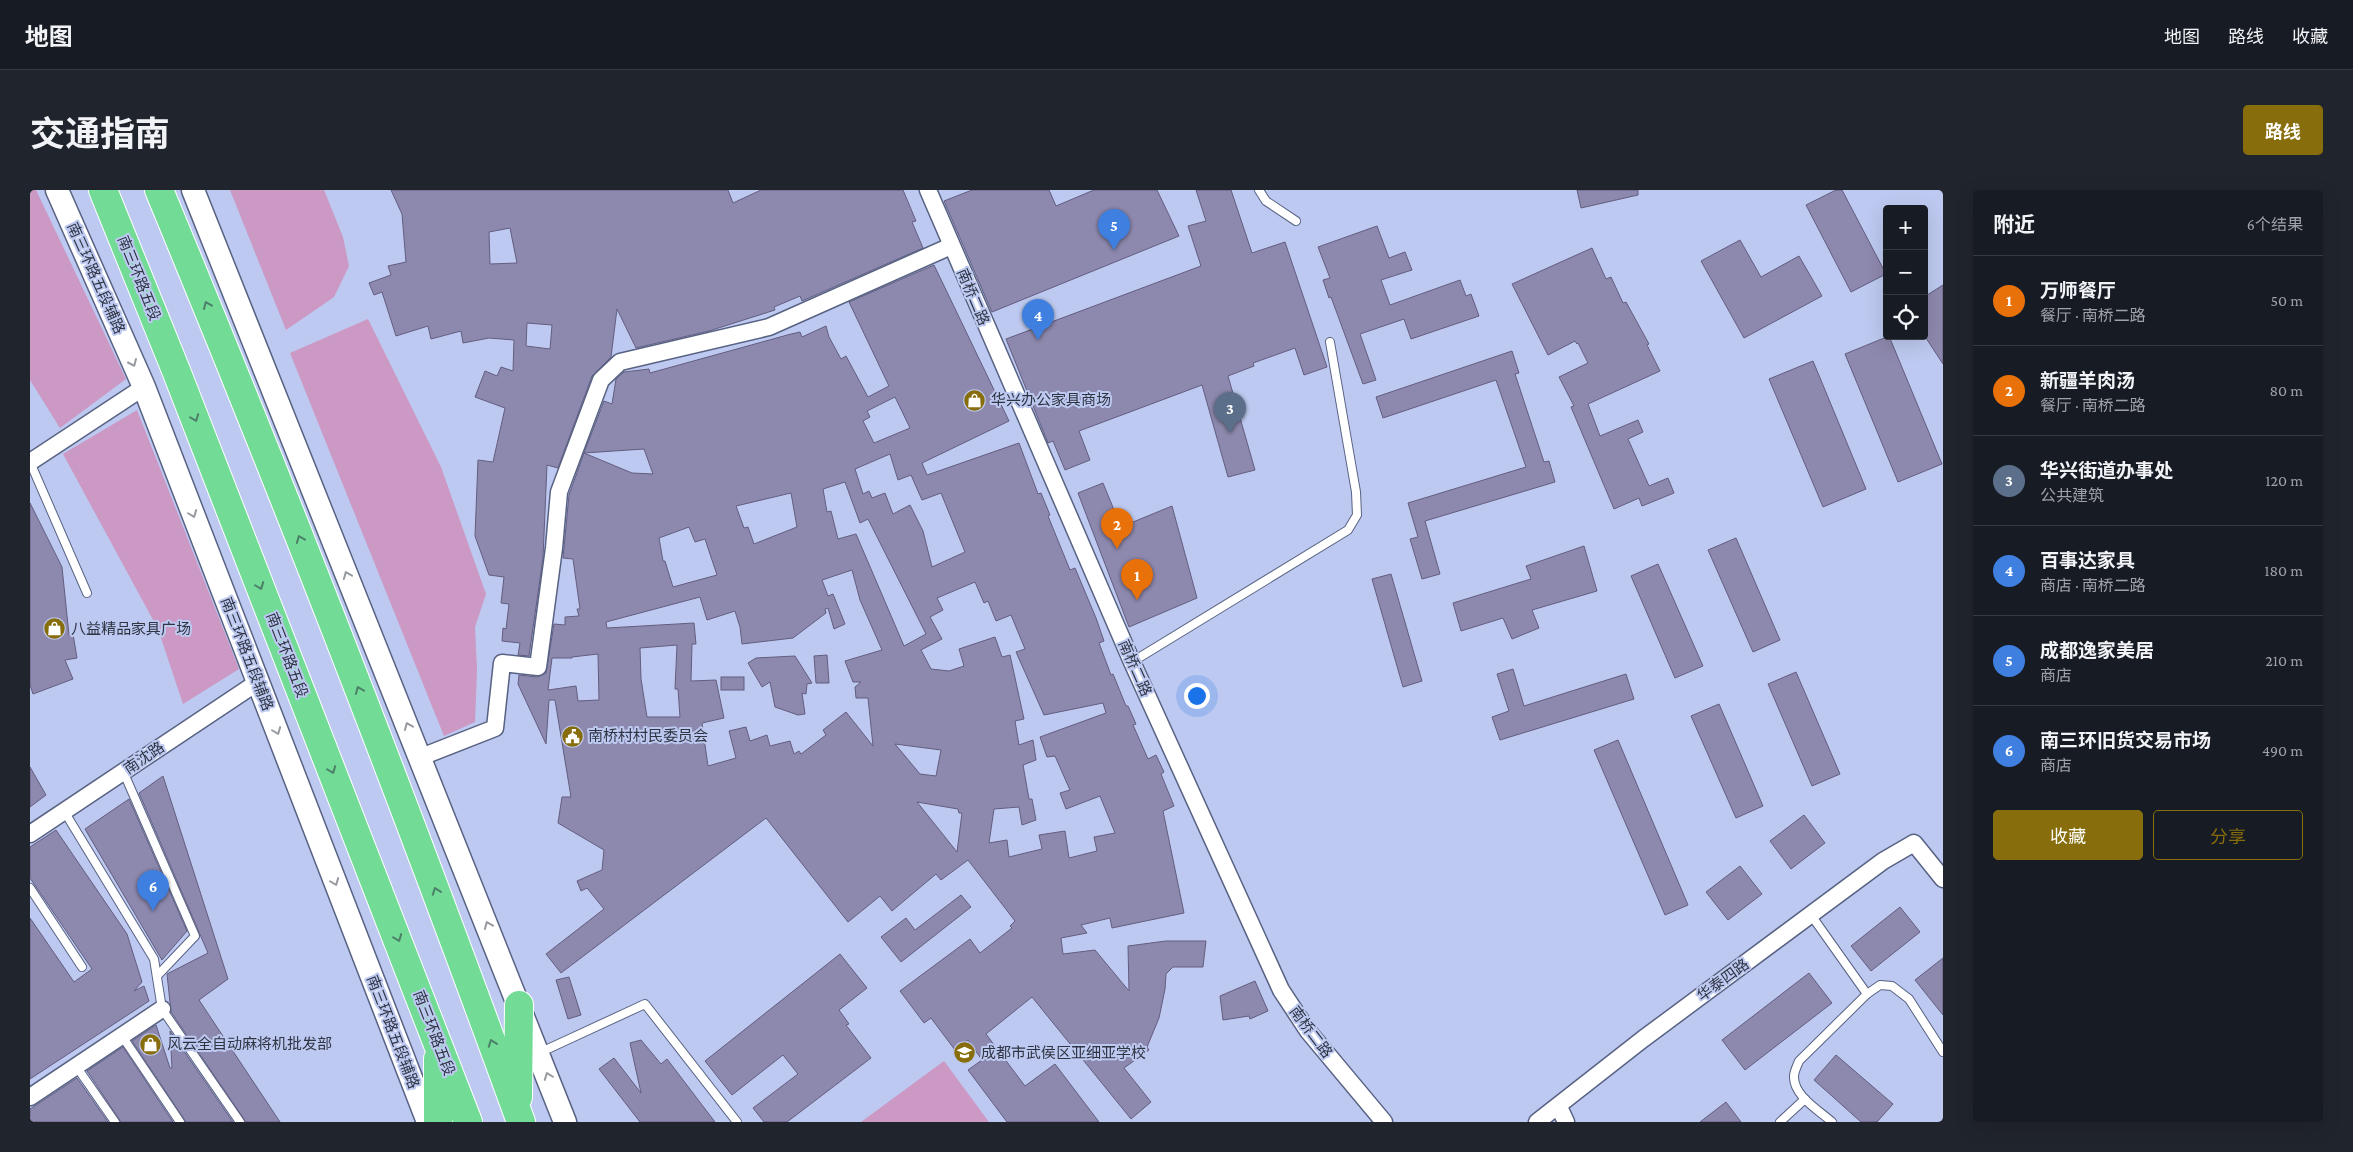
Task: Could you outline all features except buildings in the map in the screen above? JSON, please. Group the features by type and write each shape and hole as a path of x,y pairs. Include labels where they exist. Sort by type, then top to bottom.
{"highway":[{"name":"南三环路五段","path":"103,190 177,373 438,1040 468,1122"},
{"path":"159,190 226,350 408,815 519,1118"},
{"path":"519,1118 520,1005"},
{"path":"438,1040 438,1122"}],"main road":[{"name":"南三环路五段辅路","path":"57,190 144,387 428,1122"},
{"path":"194,190 565,1122"}],"street":[{"name":"南桥二路","path":"928,190 1132,662 1281,990 1308,1031 1384,1122"},
{"path":"420,758 495,728 502,663 538,667 554,548 559,492 601,380 620,362 769,327 951,246"},
{"path":"30,462 144,387"},
{"name":"南沈路","path":"30,834 258,682"},
{"name":"华泰四路","path":"1537,1122 1559,1107 1643,1039 1883,861 1914,843 1943,879"},
{"path":"30,1097 162,1009"},
{"path":"1559,1107 1566,1122"}],"lane":[{"path":"1258,190 1266,201 1296,221"},
{"path":"1132,662 1348,530 1356,515 1356,492 1330,342"},
{"path":"30,462 86,593"},
{"path":"123,771 195,936 157,976"},
{"path":"64,810 154,958 162,1009 240,1122"},
{"path":"30,888 82,968"},
{"path":"1811,914 1867,994"},
{"path":"1832,1122 1805,1099 1796,1086 1794,1076 1799,1061 1867,994 1880,985 1892,986 1909,999 1943,1052"},
{"path":"539,1053 645,1004 737,1122"},
{"path":"122,1036 180,1122"},
{"path":"76,1066 115,1122"},
{"path":"1780,1122 1805,1099"}],"shaded area":[{"path":"30,190 36,190 126,379 60,428 30,380"},
{"path":"230,190 324,190 343,237 349,266 334,297 286,330"},
{"path":"368,319 441,467 486,594 475,627 477,670 475,722 444,736 290,353"},
{"path":"137,410 239,669 183,704 158,629 63,454"},
{"path":"944,1061 989,1122 861,1122"}],"place":[{"name":"成都逸家美居","path":"1114,250"},
{"name":"百事达家具","path":"1038,340"},
{"name":"华兴办公家具商场","path":"975,400"},
{"name":"华兴街道办事处","path":"1230,433"},
{"name":"新疆羊肉汤","path":"1117,549"},
{"name":"万师餐厅","path":"1137,600"},
{"name":"八益精品家具广场","path":"55,629"},
{"name":"南桥村村民委员会","path":"572,736"},
{"name":"南三环旧货交易市场","path":"153,911"},
{"name":"风云全自动麻将机批发部","path":"151,1044"},
{"name":"成都市武侯区亚细亚学校","path":"965,1053"}]}
